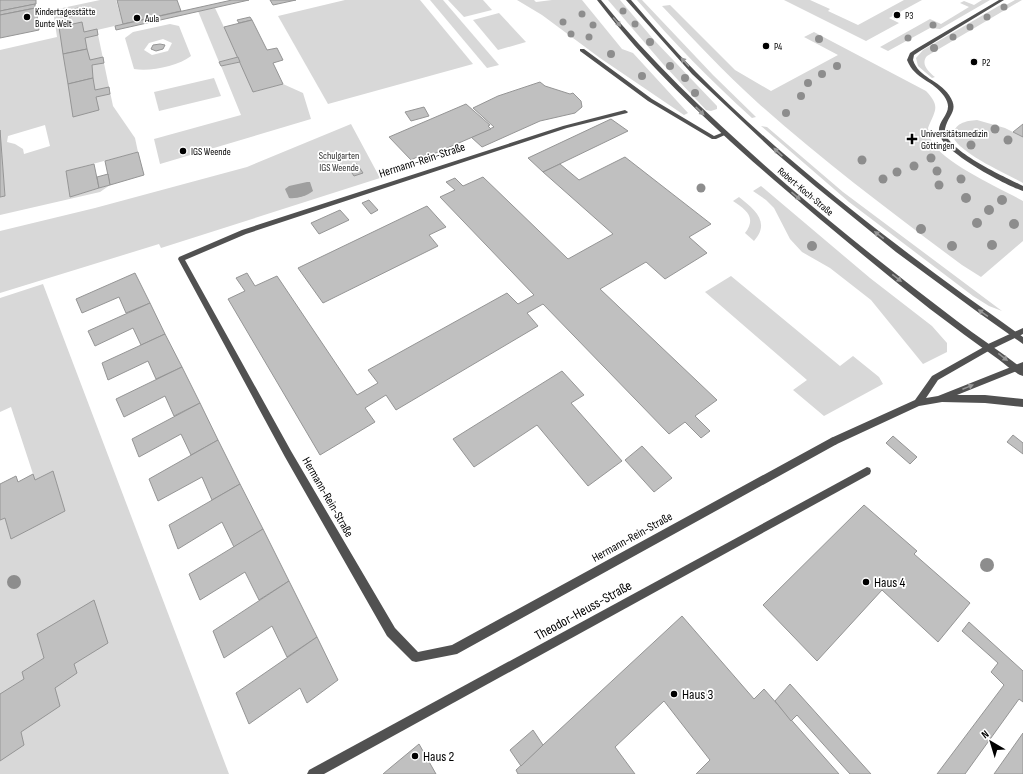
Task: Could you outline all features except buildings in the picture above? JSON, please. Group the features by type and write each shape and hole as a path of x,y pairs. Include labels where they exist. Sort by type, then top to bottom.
{"street":[{"name":"Robert-Koch-Straße","path":"599,0 634,43 724,134 856,246 946,317 1019,366 1023,373"},
{"name":"Robert-Koch-Straße","path":"628,0 703,82 783,156 849,212 952,291 1023,341"},
{"path":"1002,0 918,50 912,54 910,60 918,73 945,94 950,103 950,114 942,130 942,137 947,143 962,155 1023,189"},
{"path":"582,50 650,100 714,138 724,134"},
{"name":"Hermann-Rein-Straße","path":"625,112 565,127 244,232 181,260 288,454 391,632 416,657 452,650 834,441 918,402 939,399 985,399 1023,403"},
{"name":"Hermann-Rein-Straße","path":"918,402 935,378 989,347 1023,331"},
{"name":"Hermann-Rein-Straße","path":"939,399 1019,366"},
{"name":"Theodor-Heuss-Straße","path":"313,774 867,471"}],"green space":[{"path":"100,0 116,0 123,24 97,30 113,106 135,138 138,152 66,171 70,197 110,185 100,192 0,215 0,197 5,196 0,130 0,50 57,37 53,10","holes":["45,125 50,146 24,154 23,149 15,144 7,142 8,136"]},
{"path":"345,0 420,0 473,64 328,104 278,16"},
{"path":"430,0 443,0 499,65 487,68"},
{"path":"448,0 483,0 492,10 464,17"},
{"path":"517,0 534,0 536,2 552,0 582,0 622,49 633,53 688,113 684,115 600,58 542,15"},
{"path":"608,0 620,0 654,40 717,106 717,109 711,111 706,110 663,64"},
{"path":"637,0 642,0 713,75 756,117 752,118 722,90 678,46"},
{"path":"784,0 810,0 830,9 828,11 858,25 904,0 922,0 889,18 899,23 866,41"},
{"path":"982,0 990,0 940,29 930,28 888,51 880,47 930,19 941,24 969,7 960,3 964,1 974,5"},
{"path":"1015,0 1022,0 927,56 924,62 925,65 935,77 932,78 918,66 916,58 923,50 1002,4 1006,5"},
{"path":"670,5 735,70 771,91 838,55 804,37 814,32 926,91 931,96 935,105 934,113 928,128 931,140 937,149 959,166 1023,201 1023,241 981,277 962,265 833,166 758,103 662,6"},
{"path":"215,8 238,57 219,62 198,11"},
{"path":"499,13 526,42 498,50 473,20"},
{"path":"170,24 179,26 191,56 179,63 156,69 134,69 125,38 133,32","holes":["163,39 172,43 168,51 152,55 144,50 149,43"]},
{"path":"240,62 254,92 283,84 303,93 311,119 160,164 154,139 241,115 221,66"},
{"path":"214,78 221,96 159,111 154,92"},
{"path":"977,120 1005,128 1023,137 1023,183 995,169 974,156 965,150 953,137 955,129 958,126 964,122"},
{"name":"Schulgarten IGS Weende","path":"351,124 380,178 161,248 159,244 0,293 0,231 95,208 247,167"},
{"path":"761,126 767,127 843,192 1002,311 989,306 973,296 849,202"},
{"path":"761,186 870,278 932,326 947,343 947,352 923,364 871,300 830,268 802,252 790,239 774,208 753,191"},
{"path":"739,197 755,211 761,222 759,234 754,241 745,233 750,223 748,214 733,201"},
{"path":"731,276 840,366 853,356 879,377 883,384 824,416 793,390 807,380 705,292"},
{"path":"43,284 229,774 0,774 0,520 5,518 11,539 65,510 35,480 11,407 0,412 0,298"}],"shaded area":[{"path":"310,182 313,191 301,197 289,198 285,189 289,186"}],"place":[{"name":"P3","path":"897,15"},
{"name":"Kindertagesstätte Bunte Welt","path":"27,17"},
{"name":"Aula","path":"137,18"},
{"name":"P4","path":"766,46"},
{"name":"P2","path":"974,62"},
{"name":"Universitätsmedizin Göttingen","path":"912,139"},
{"name":"IGS Weende","path":"183,151"},
{"name":"Haus 4","path":"866,582"},
{"name":"Haus 3","path":"674,694"},
{"name":"Haus 2","path":"415,756"}]}
